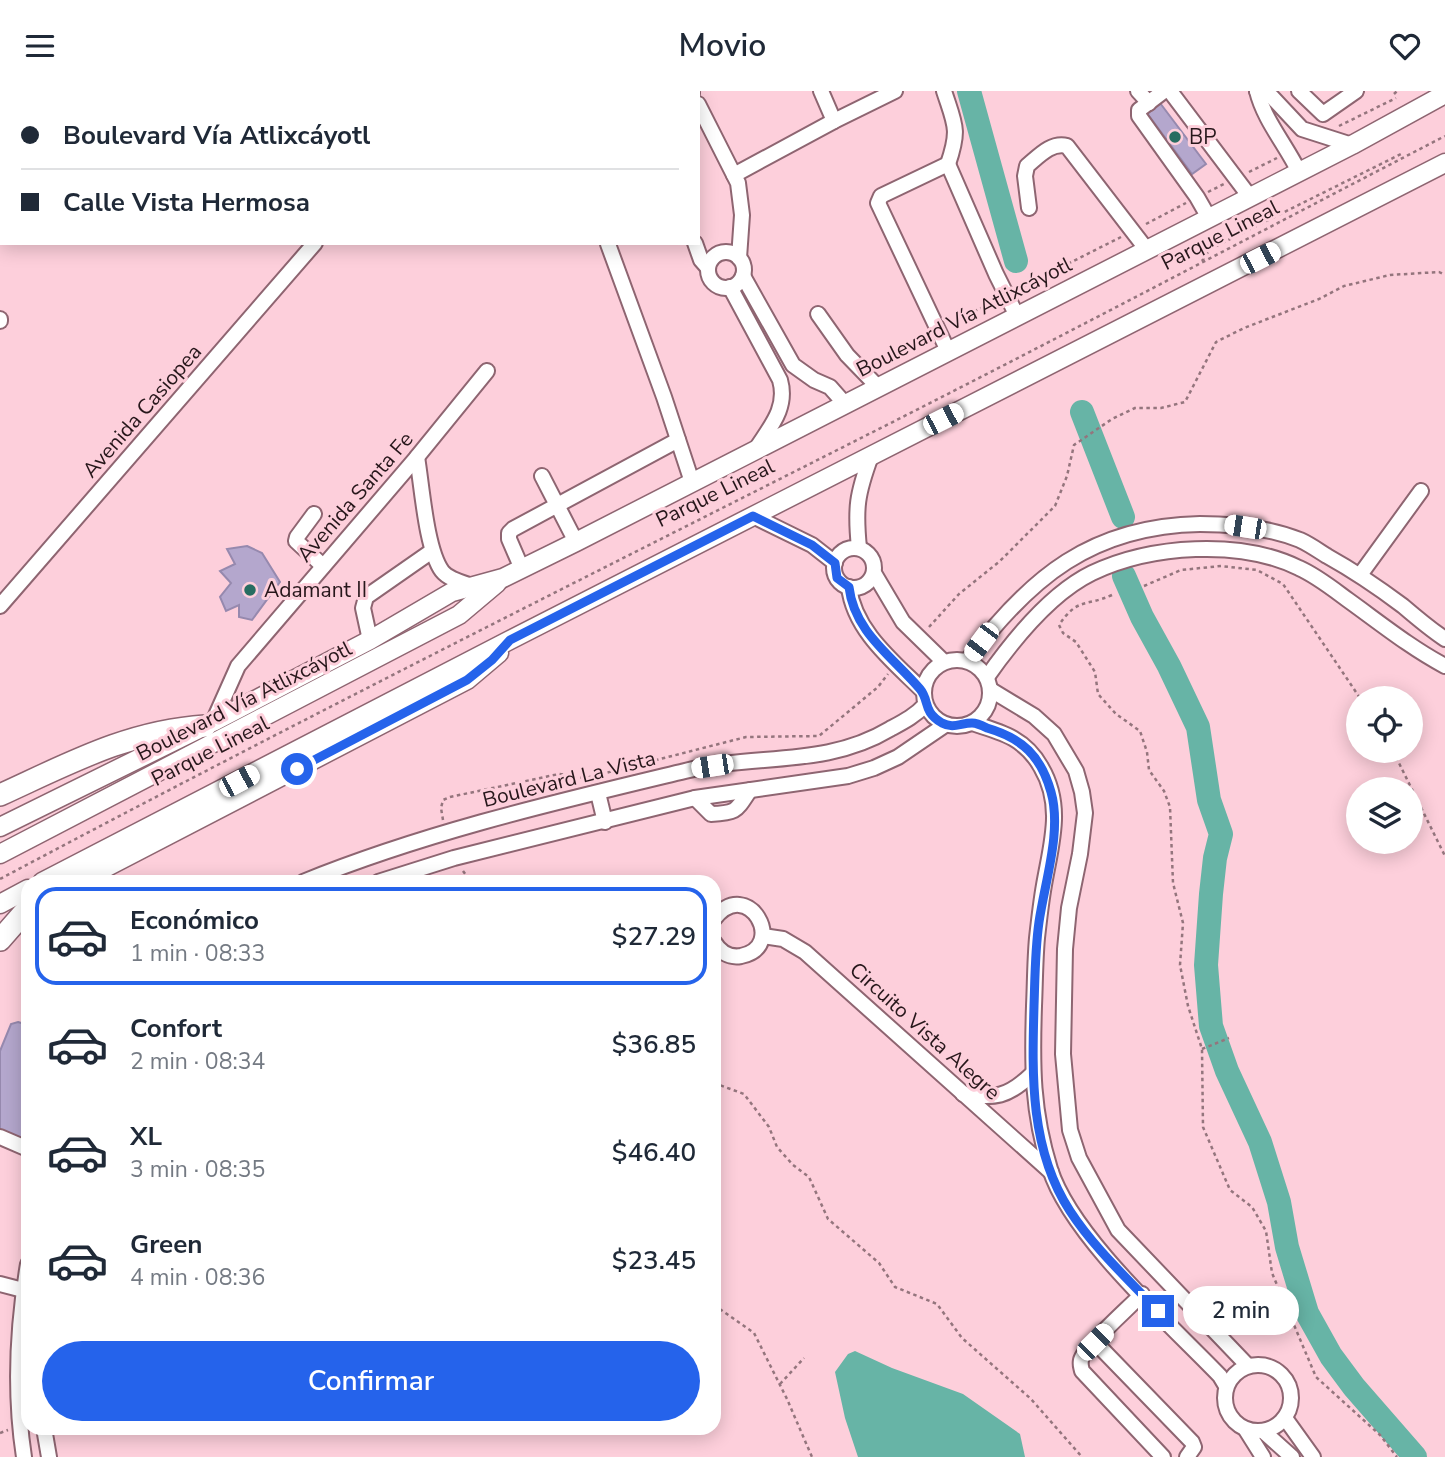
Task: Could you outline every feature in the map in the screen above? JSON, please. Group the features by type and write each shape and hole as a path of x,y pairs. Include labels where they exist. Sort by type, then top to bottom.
{"highway":[{"path":"0,795 109,745 152,733 209,724"},
{"path":"0,940 21,916"}],"main road":[{"name":"Boulevard Vía Atlixcáyotl","path":"0,827 209,724 370,640 452,592 503,578 522,569 1352,145 1445,94"},
{"path":"56,875 1445,163"},
{"name":"Boulevard Vía Atlixcáyotl","path":"0,854 459,615 503,578"},
{"path":"91,875 467,680 492,660 510,640"},
{"path":"0,904 21,893"},
{"path":"0,922 21,912"}],"street":[{"path":"821,91 834,121"},
{"path":"734,175 895,91"},
{"path":"944,91 957,131 948,164 1017,316"},
{"path":"1138,91 1149,103"},
{"path":"1164,91 1139,110 1139,115 1209,218"},
{"path":"1170,91 1250,197"},
{"path":"1299,91 1323,114 1356,91"},
{"path":"1265,95 1302,129 1352,145"},
{"path":"1265,95 1299,172"},
{"path":"700,108 734,175 742,206 739,258"},
{"path":"1029,208 1025,176 1027,166 1052,146 1068,146 1147,250"},
{"path":"948,164 878,199 948,351"},
{"path":"296,245 305,256"},
{"name":"Avenida Casiopea","path":"0,606 313,245"},
{"path":"608,245 692,482"},
{"path":"696,245 701,260 708,268"},
{"path":"743,276 730,287 722,287 709,277 710,260 724,251 739,258 743,263 743,276 793,365 814,380 830,387 845,404"},
{"path":"730,287 783,390 779,413 756,449"},
{"path":"818,314 860,370 878,387"},
{"name":"Avenida Santa Fe","path":"209,724 238,666 488,371"},
{"path":"522,569 509,533 678,440"},
{"path":"859,548 859,490 870,456"},
{"path":"417,457 432,551 442,572 471,586"},
{"path":"541,476 576,541"},
{"path":"1360,575 1421,491"},
{"path":"314,514 296,541 323,566"},
{"path":"753,516 812,545 835,563 837,578 849,587 865,585 874,573"},
{"path":"967,661 995,624 1040,581 1069,559 1135,531 1169,525 1224,524 1300,540 1360,575 1445,639"},
{"path":"835,563 844,551 859,548 872,557 874,573 903,622 944,661"},
{"path":"849,587 851,603 873,642 924,698 933,717 945,725 959,727 972,723 983,715 989,703 989,683 1002,655 1051,602 1092,573 1146,555 1185,549 1225,549 1262,554 1299,568 1443,667"},
{"path":"370,640 363,608 366,597 432,551"},
{"path":"1387,628 1402,606"},
{"path":"924,698 926,679 933,668 944,661 967,661 979,667 989,683 1054,734 1076,771 1084,813 1065,949 1063,1054 1070,1130 1079,1158 1118,1230 1248,1366"},
{"name":"Boulevard La Vista","path":"320,875 449,831 689,769 819,756 846,750 872,740 918,713 924,698"},
{"path":"972,723 1010,735 1032,754 1051,791 1055,812 1055,832 1037,939 1032,1074 1037,1125 1051,1172 1070,1211 1109,1259 1220,1375 1226,1386"},
{"path":"400,875 454,858 695,798 848,776 898,757 945,725"},
{"path":"695,798 711,814 731,813 736,811 750,790"},
{"path":"598,793 605,822"},
{"path":"721,911 732,905 745,906 755,912 762,923 763,936 758,947 748,955 736,957 721,951"},
{"name":"Circuito Vista Alegre","path":"763,936 783,939 805,952 1051,1172"},
{"path":"962,1093 988,1097 1004,1095 1032,1074"},
{"path":"0,1137 21,1146"},
{"path":"0,1284 21,1289"},
{"path":"1142,1294 1081,1357 1080,1364 1082,1371 1163,1457"},
{"path":"21,1312 17,1355 21,1427"},
{"path":"1095,1342 1192,1442 1195,1447 1186,1457"},
{"path":"1245,1430 1263,1431 1276,1426 1285,1418 1292,1400 1289,1384 1279,1372 1264,1365 1248,1366 1237,1371 1226,1386 1224,1400 1232,1421 1245,1430 1263,1457"},
{"path":"1285,1418 1313,1457"},
{"path":"1263,1431 1292,1457"},
{"path":"22,1435 24,1457"},
{"path":"45,1435 49,1457"}],"path":[{"path":"1323,135 1396,94"},
{"name":"Parque Lineal","path":"0,879 253,746 647,544 865,436 1445,136"},
{"path":"860,370 1290,152"},
{"path":"1201,262 1210,249 1401,154"},
{"path":"942,612 959,594 1016,546 1055,506 1067,476 1074,445 1112,419 1135,408 1161,408 1185,402 1216,342 1344,286 1390,275 1439,272 1445,275"},
{"path":"1144,586 1181,570 1221,566 1257,570 1283,584 1352,686"},
{"path":"1112,595 1097,602 1081,603 1069,610 1059,625 1063,633 1076,642 1095,672 1098,694 1116,714 1140,731 1149,770 1164,791 1170,807 1173,883 1182,923 1180,965 1188,1006 1202,1049 1203,1127 1230,1190 1252,1207 1266,1231 1272,1273 1316,1377 1380,1436 1397,1457"},
{"path":"444,822 441,809 443,800 450,797 559,774 586,778 746,737 819,736 878,687"},
{"path":"1399,763 1445,856"},
{"path":"1202,1049 1229,1038"},
{"path":"721,1086 744,1094 769,1127 777,1147 808,1177 828,1219 879,1263 895,1287 937,1304 962,1338 1031,1399 1082,1457"},
{"path":"721,1309 754,1333 812,1457"},
{"path":"779,1384 804,1358"}],"shaded area":[{"path":"855,1351 892,1368 963,1394 1020,1434 1025,1457 858,1457 845,1418 835,1372 848,1354"}],"building":[{"name":"BP","path":"1157,99 1206,164 1192,174 1144,109"},
{"name":"Adamant II","path":"247,546 262,553 280,582 252,620 239,617 239,605 226,611 220,597 231,583 220,571 235,564 227,549"},
{"path":"21,1023 21,1140 0,1132 0,1051 11,1024"}],"waterway":[{"path":"969,91 1016,261"},
{"path":"1082,412 1123,517"},
{"path":"1124,576 1198,727 1209,800 1221,834 1215,858 1206,965 1211,1026 1227,1071 1260,1142 1279,1202 1287,1247 1307,1313 1331,1356 1354,1387 1415,1457"}],"place":[{"name":"BP","path":"1175,137"},
{"name":"Adamant II","path":"250,590"}],"route":[{"path":"297,769 467,680 492,660 510,640 753,516 812,545 835,563 837,578 849,587 851,603 873,642 923,691 925,705 933,717 945,725 959,727 972,723 1010,735 1032,754 1041,767 1051,791 1055,832 1037,939 1032,1074 1037,1125 1051,1172 1070,1211 1109,1259 1158,1311"}]}
